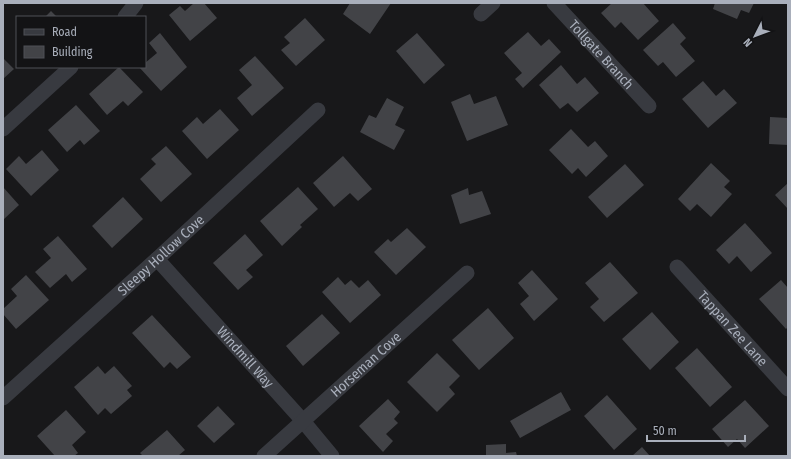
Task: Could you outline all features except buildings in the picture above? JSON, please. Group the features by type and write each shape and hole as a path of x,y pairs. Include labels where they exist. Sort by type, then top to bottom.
{"street":[{"path":"126,16 136,3"},
{"path":"481,14 493,3"},
{"name":"Tollgate Branch","path":"554,3 649,106"},
{"path":"3,129 70,68"},
{"name":"Sleepy Hollow Cove","path":"3,398 157,259 318,110"},
{"name":"Windmill Way","path":"157,259 303,421 332,456"},
{"name":"Tappan Zee Lane","path":"677,267 788,389"},
{"name":"Horseman Cove","path":"264,456 467,273"}]}
